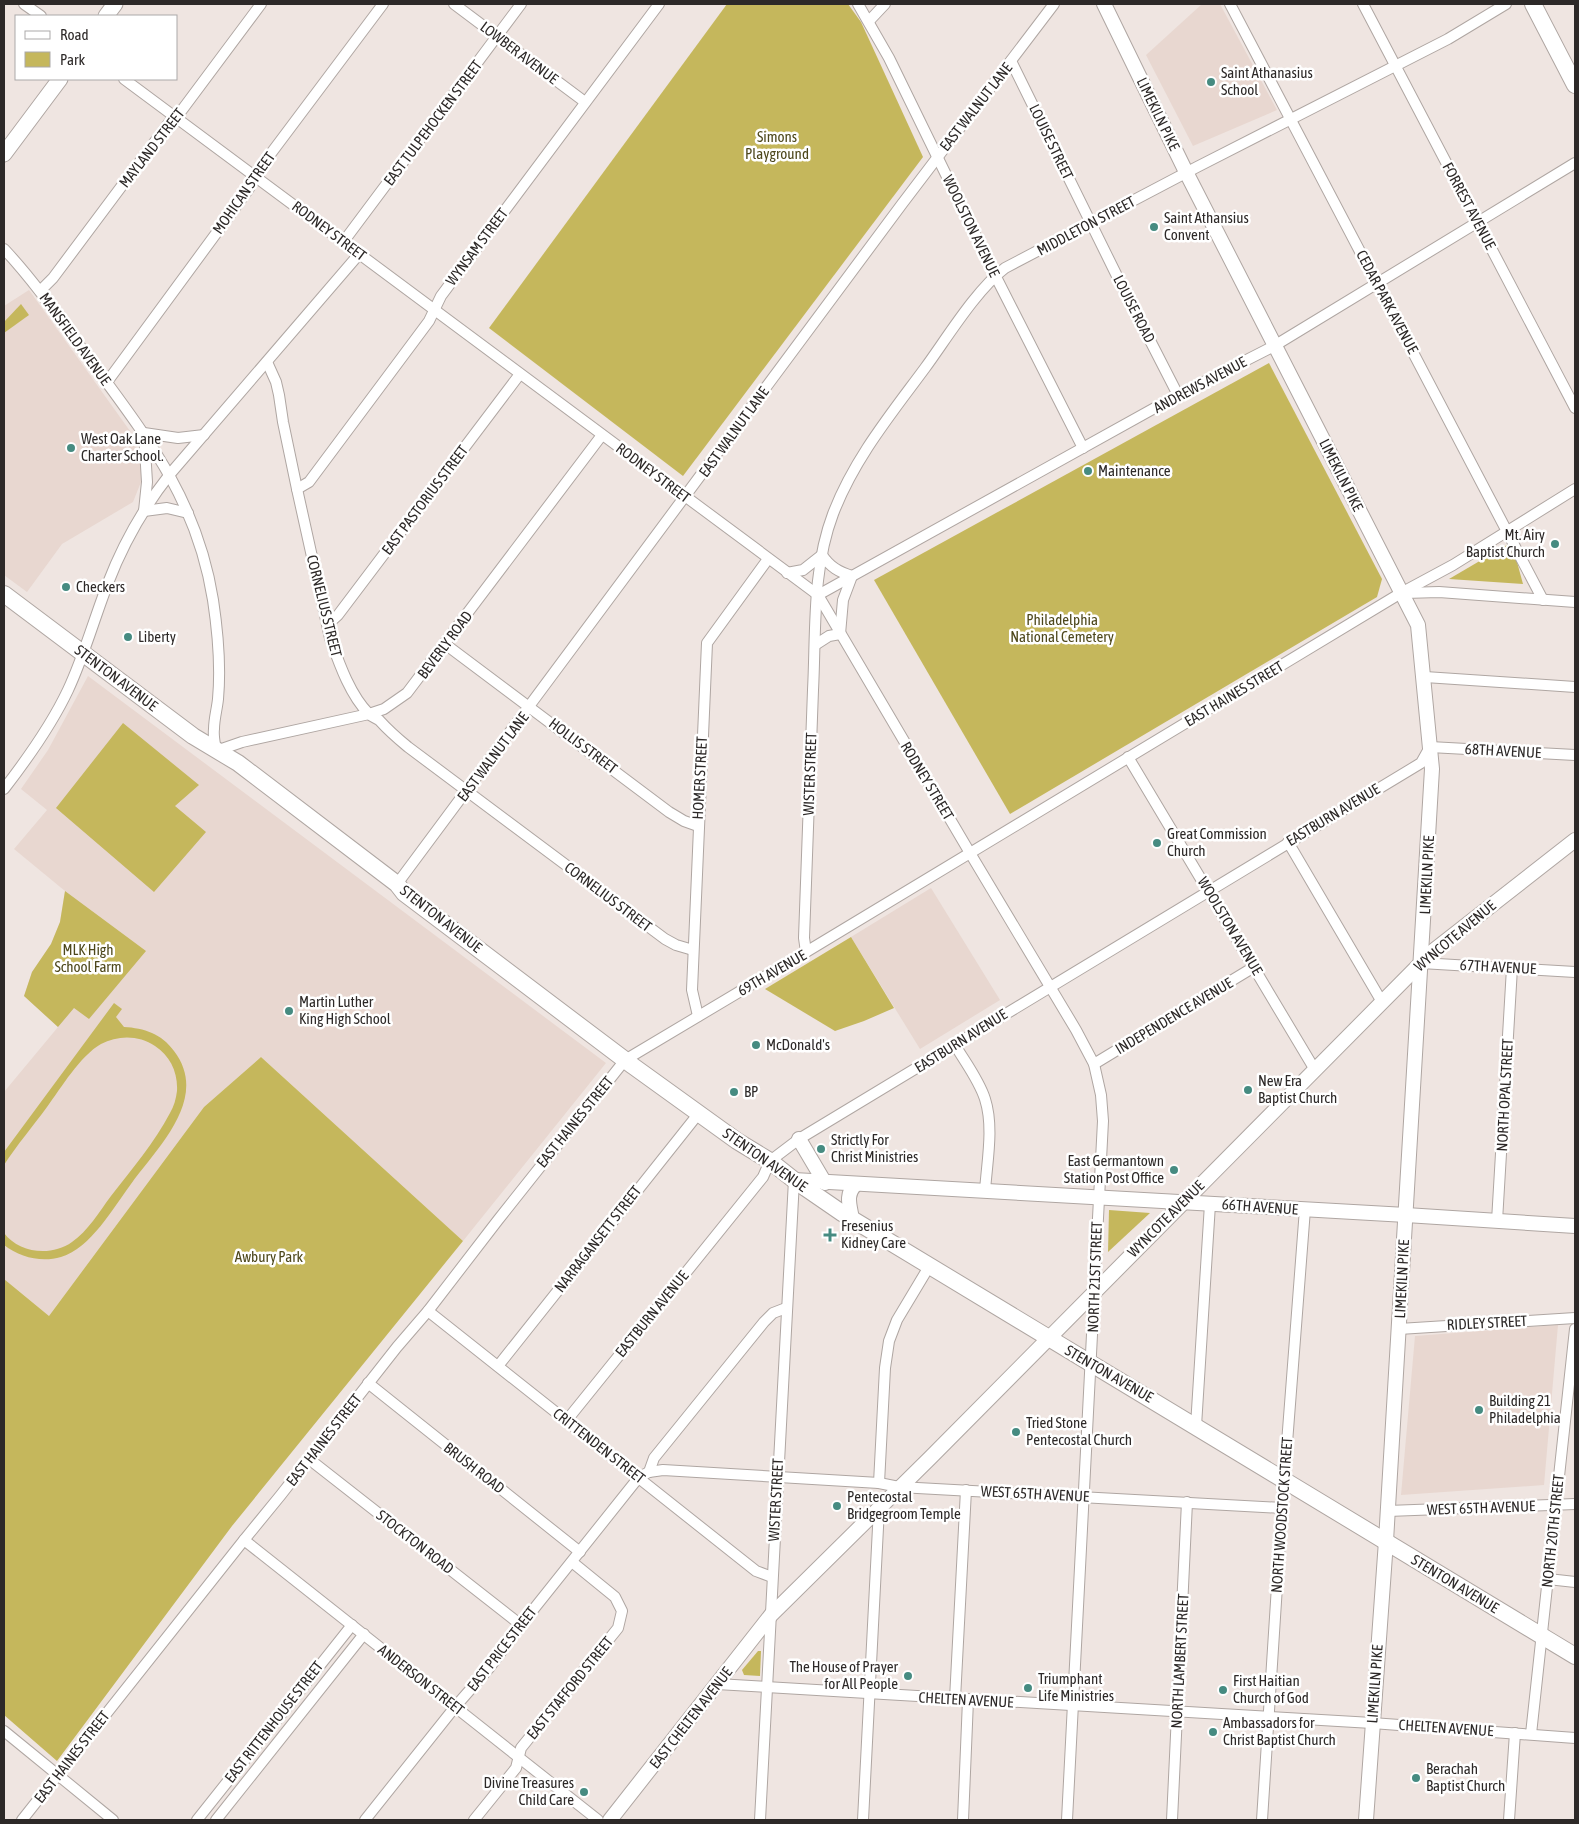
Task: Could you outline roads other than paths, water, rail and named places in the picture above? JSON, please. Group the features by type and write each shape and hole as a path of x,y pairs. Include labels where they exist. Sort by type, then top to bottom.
{"main road":[{"path":"107,15 115,4"},
{"path":"1533,4 1575,85"},
{"path":"1544,26 1547,4"},
{"path":"4,154 59,80"},
{"name":"STENTON AVENUE","path":"4,594 193,736 216,752 238,763 397,884 404,893 625,1060 737,1141 770,1161 794,1180 852,1219 1048,1339 1196,1426 1575,1656"}],"street":[{"path":"24,4 40,15"},
{"name":"MAYLAND STREET","path":"40,291 53,278 174,116 182,110 261,4"},
{"name":"MOHICAN STREET","path":"107,382 383,4"},
{"name":"LOWBER AVENUE","path":"454,4 585,102"},
{"name":"EAST TULPEHOCKEN STREET","path":"344,242 521,4"},
{"name":"WYNSAM STREET","path":"297,489 309,482 429,321 441,296 659,4"},
{"name":"WOOLSTON AVENUE","path":"858,4 869,21 1083,448"},
{"path":"869,21 885,4"},
{"name":"EAST WALNUT LANE","path":"397,884 937,158 1054,4"},
{"name":"LIMEKILN PIKE","path":"1104,4 1186,172 1418,625 1432,769 1388,1511 1366,1820"},
{"name":"CEDAR PARK AVENUE","path":"1230,4 1543,600"},
{"name":"FORREST AVENUE","path":"1363,4 1575,408"},
{"name":"MIDDLETON STREET","path":"818,595 822,556 833,515 860,457 957,325 996,277 1010,266 1090,222 1448,38 1506,4"},
{"name":"LOUISE STREET","path":"1012,61 1090,222"},
{"name":"RODNEY STREET","path":"125,80 818,595 970,854 1051,986"},
{"name":"ANDREWS AVENUE","path":"818,595 1178,395 1274,346 1575,163"},
{"name":"LOUISE ROAD","path":"1090,222 1178,395"},
{"name":"MANSFIELD AVENUE","path":"4,249 40,291 144,432 170,474 188,513 206,567 215,612 219,654 218,699 214,730 216,752"},
{"path":"4,789 29,758 72,682 108,582 128,538 144,511 170,474 360,253"},
{"name":"CORNELIUS STREET","path":"266,362 276,382 297,489 330,638 338,661 353,691 370,714 396,737 665,939 676,945 693,950"},
{"name":"EAST PASTORIUS STREET","path":"328,624 338,615 520,374"},
{"path":"144,511 147,482 144,432 178,438 204,435"},
{"name":"BEVERLY ROAD","path":"216,752 242,742 370,714 384,709 407,694 602,435"},
{"path":"1401,593 1453,565 1575,489"},
{"path":"144,511 167,508 188,513"},
{"path":"787,573 803,570 822,556 836,570 852,576 842,605 840,634 829,636 815,645"},
{"name":"HOMER STREET","path":"698,1016 692,990 706,643 768,559"},
{"name":"EAST HAINES STREET","path":"918,885 1401,593 1439,592 1575,602"},
{"name":"WISTER STREET","path":"806,952 804,938 818,595"},
{"name":"HOLLIS STREET","path":"445,644 669,812 684,821 698,826"},
{"path":"1424,677 1575,687"},
{"name":"68TH AVENUE","path":"1430,747 1575,755"},
{"name":"EASTBURN AVENUE","path":"566,1420 763,1177 770,1161 799,1139 1421,763 1430,747"},
{"name":"WOOLSTON AVENUE","path":"1128,757 1315,1070"},
{"name":"WYNCOTE AVENUE","path":"771,1615 930,1458 1421,962 1440,945 1575,840"},
{"path":"1288,842 1382,1002"},
{"name":"69TH AVENUE","path":"625,1060 918,885"},
{"name":"67TH AVENUE","path":"1421,962 1575,972"},
{"name":"INDEPENDENCE AVENUE","path":"1094,1064 1254,967"},
{"name":"NORTH OPAL STREET","path":"1497,1221 1512,968"},
{"name":"NORTH 21ST STREET","path":"1051,986 1094,1064 1101,1095 1103,1121 1067,1820"},
{"path":"954,1045 978,1084 990,1117 985,1191"},
{"name":"EAST HAINES STREET","path":"22,1820 368,1383 428,1311 625,1060"},
{"name":"NARRAGANSETT STREET","path":"498,1366 699,1113"},
{"path":"799,1139 825,1183"},
{"name":"WISTER STREET","path":"760,1820 794,1180"},
{"name":"66TH AVENUE","path":"794,1180 1575,1226"},
{"path":"852,1219 848,1201 849,1191 854,1185"},
{"path":"1196,1426 1210,1204"},
{"name":"NORTH WOODSTOCK STREET","path":"1262,1820 1282,1508 1305,1210"},
{"path":"879,1483 885,1368 889,1341 897,1320 930,1265"},
{"path":"649,1472 654,1458 764,1322 773,1313 786,1308"},
{"name":"CRITTENDEN STREET","path":"428,1311 756,1570 772,1577"},
{"name":"RIDLEY STREET","path":"1399,1328 1575,1318"},
{"name":"NORTH 20TH STREET","path":"1531,1734 1575,1329"},
{"name":"BRUSH ROAD","path":"368,1383 580,1552"},
{"name":"STOCKTON ROAD","path":"309,1459 521,1625"},
{"name":"WEST 65TH AVENUE","path":"639,1477 649,1472 663,1470 879,1483 899,1487 1282,1508"},
{"name":"EAST PRICE STREET","path":"365,1820 455,1707 490,1667 521,1625 639,1477"},
{"path":"955,1699 966,1490"},
{"name":"NORTH LAMBERT STREET","path":"1172,1820 1188,1502"},
{"name":"WEST 65TH AVENUE","path":"1388,1511 1575,1504"},
{"path":"863,1820 879,1508"},
{"name":"ANDERSON STREET","path":"244,1540 598,1820"},
{"name":"EAST STAFFORD STREET","path":"474,1820 516,1768 521,1748 618,1628 622,1617 620,1605 615,1597 572,1562"},
{"path":"1548,1579 1575,1582"},
{"name":"EAST CHELTEN AVENUE","path":"610,1820 771,1615"},
{"name":"EAST RITTENHOUSE STREET","path":"197,1820 352,1625"},
{"name":"EAST RITTENHOUSE STREET","path":"216,1820 364,1634"},
{"name":"CHELTEN AVENUE","path":"717,1684 1372,1723 1575,1738"},
{"path":"963,1820 968,1700"},
{"path":"4,1731 113,1820"},
{"path":"1509,1820 1514,1733"}],"place":[{"name":"Saint Athanasius School","path":"1211,82"},
{"name":"Saint Athansius Convent","path":"1154,227"},
{"name":"West Oak Lane Charter School.","path":"71,448"},
{"name":"Maintenance","path":"1088,471"},
{"name":"Mt. Airy Baptist Church","path":"1555,544"},
{"name":"Checkers","path":"66,587"},
{"name":"Liberty","path":"128,637"},
{"name":"Great Commission Church","path":"1157,843"},
{"name":"Martin Luther King High School","path":"289,1011"},
{"name":"McDonald's","path":"756,1045"},
{"name":"New Era Baptist Church","path":"1248,1090"},
{"name":"BP","path":"734,1092"},
{"name":"Strictly For Christ Ministries","path":"821,1149"},
{"name":"East Germantown Station Post Office","path":"1174,1170"},
{"name":"Fresenius Kidney Care","path":"830,1235"},
{"name":"Building 21 Philadelphia","path":"1479,1410"},
{"name":"Tried Stone Pentecostal Church","path":"1016,1432"},
{"name":"Pentecostal Bridgegroom Temple","path":"837,1506"},
{"name":"The House of Prayer for All People","path":"908,1676"},
{"name":"Triumphant Life Ministries","path":"1028,1688"},
{"name":"First Haitian Church of God","path":"1223,1690"},
{"name":"Ambassadors for Christ Baptist Church","path":"1213,1732"},
{"name":"Berachah Baptist Church","path":"1416,1778"},
{"name":"Divine Treasures Child Care","path":"584,1792"}],"park label":[{"name":"Simons Playground","path":"777,146"},
{"name":"Philadelphia National Cemetery","path":"1062,628"},
{"name":"MLK High School Farm","path":"88,958"},
{"name":"Awbury Park","path":"269,1257"}]}
